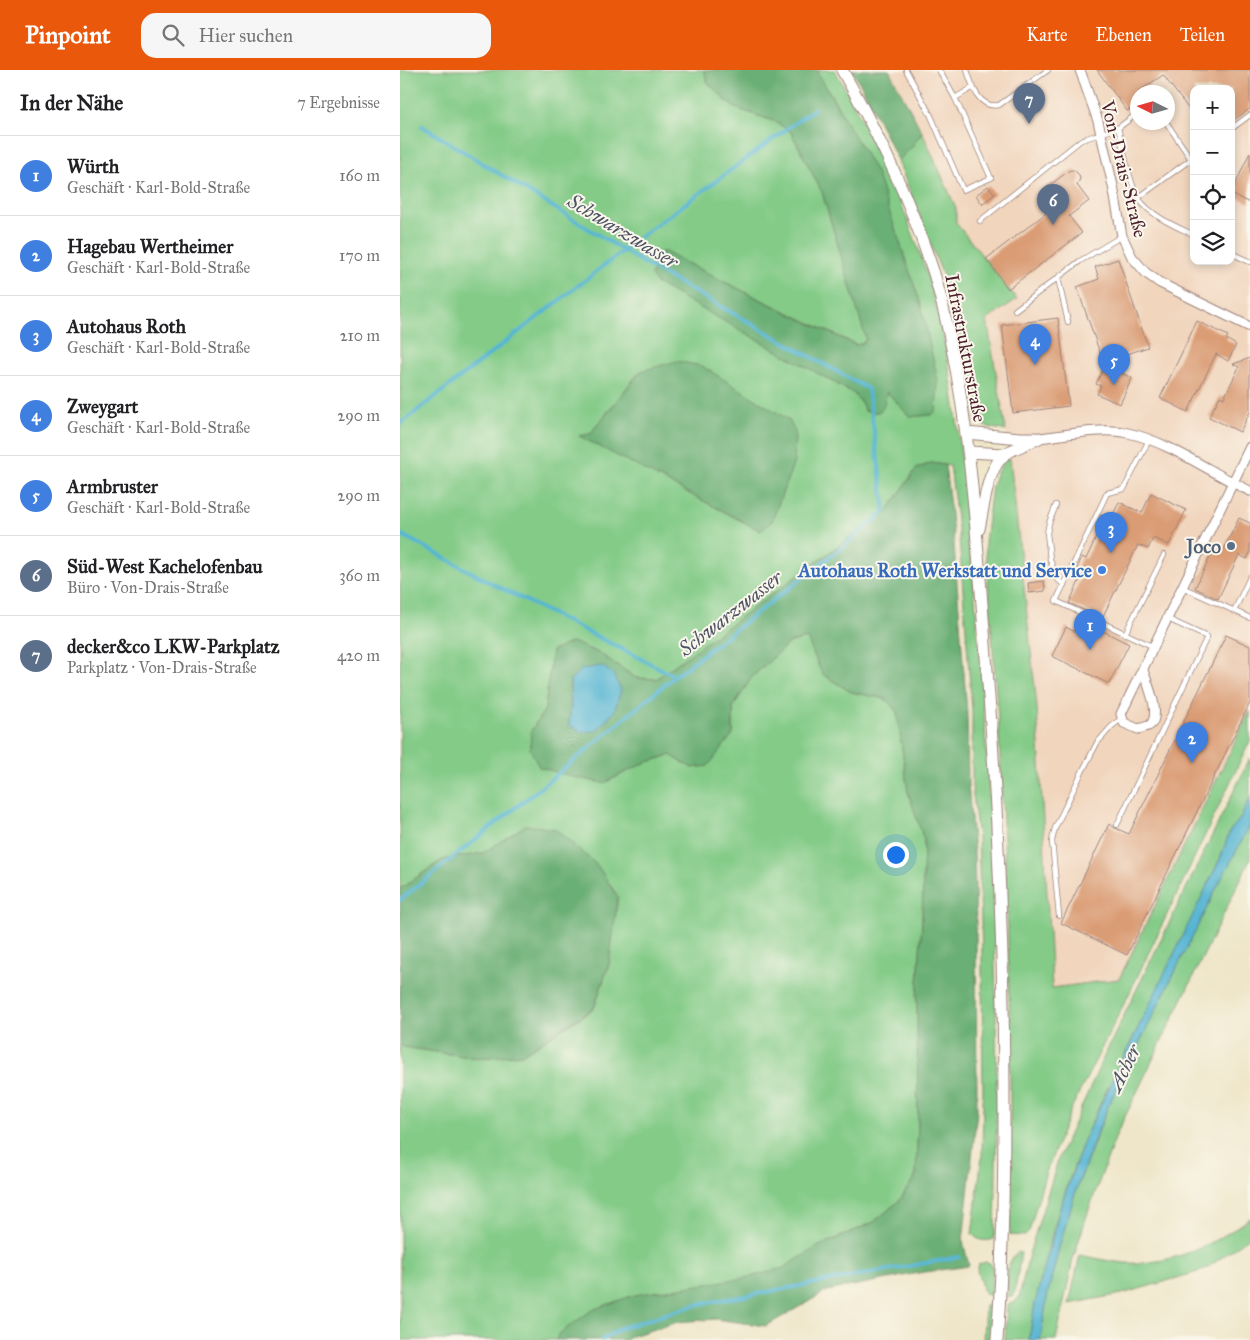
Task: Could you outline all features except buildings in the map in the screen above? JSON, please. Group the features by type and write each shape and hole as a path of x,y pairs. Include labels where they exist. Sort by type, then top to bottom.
{"street":[{"name":"Infrastrukturstraße","path":"842,70 905,195 934,274 955,362 969,452 995,768 1001,882 1004,1008 1003,1250 997,1340"},
{"name":"Von-Drais-Straße","path":"1080,70 1101,134 1122,236 1132,257 1146,273 1160,283 1250,327"},
{"path":"966,433 1039,438 1107,431 1127,432 1149,440 1250,491"},
{"path":"969,452 1005,454 1039,438"},
{"path":"1143,670 1155,710 1154,718 1149,725 1138,729 1124,723 1121,714 1250,447"},
{"path":"977,543 991,475 1005,454"}],"lane":[{"path":"906,70 931,116 964,190 991,178 955,98 940,70"},
{"path":"967,70 972,88 983,102 992,106 999,105 1048,70"},
{"path":"955,98 972,88"},
{"path":"1235,126 1250,115"},
{"path":"980,221 1081,140 1118,128 1130,119"},
{"path":"1118,128 1129,172 1138,198 1153,212 1190,232"},
{"path":"1172,130 1190,155"},
{"path":"1138,198 1190,159"},
{"path":"1015,310 1080,261 1122,236"},
{"path":"1235,255 1250,262"},
{"path":"1058,278 1068,322"},
{"path":"1149,440 1124,489 1107,493 1056,601 1154,647"},
{"path":"1056,505 1047,533 1050,559 1056,578 1064,585"},
{"path":"1125,634 1164,556"},
{"path":"1234,611 1250,577"},
{"path":"1182,587 1250,618"},
{"path":"1117,825 1207,637 1168,618"},
{"path":"1059,916 1052,841 1055,828 1098,744 1111,727 1122,718"}],"shaded area":[{"path":"889,70 1250,70 1250,711 1119,979 1052,988 1037,707 1010,458 987,320 1016,299 956,223 955,208"}],"green space":[{"path":"400,70 704,70 708,83 733,107 776,122 791,132 822,192 866,338 863,343 857,345 665,252 651,275 656,283 853,393 861,402 865,411 878,412 883,408 887,392 910,416 839,108 816,70 835,70 885,168 917,245 936,307 951,380 972,565 990,816 996,1066 995,1233 993,1239 982,1240 972,1234 982,1156 982,952 978,839 972,787 972,712 959,537 950,466 931,463 916,469 889,509 656,679 636,678 599,653 552,651 545,709 531,731 604,783 644,763 671,755 692,768 733,734 733,707 752,677 789,642 807,638 822,674 851,692 886,699 897,712 908,792 924,840 922,923 917,998 918,1124 916,1175 900,1200 874,1222 819,1246 785,1271 560,1333 556,1340 400,1340 400,1044 404,1047 477,1058 523,1054 594,1009 609,964 526,825 483,853 442,860 400,889","holes":["640,371 761,531 580,436 590,434"]},
{"path":"704,70 816,70 876,172 921,305 938,381 936,411 931,415 910,417 887,392 883,408 878,412 865,411 861,402 853,393 656,283 651,275 661,252 665,252 856,345 863,343 866,339 822,192 791,132 776,122 733,107 708,83"},
{"path":"851,70 889,70 922,132 911,148 898,161 861,85"},
{"path":"922,132 956,208 956,223 1017,299 987,320 1006,431 984,426 978,420 958,326 945,281 898,161 911,148"},
{"path":"677,361 702,366 789,420 795,432 794,462 772,521 761,531 579,436 590,434 641,371"},
{"path":"1010,458 1037,707 1052,988 1119,979 1250,711 1250,741 1130,992 1072,1107 1045,1175 1029,1232 1025,1236 1010,1235 1010,1045 1007,901 998,718 985,542 992,486 996,474 1004,461"},
{"path":"931,463 945,465 953,531 967,713 968,784 974,851 976,922 977,1111 963,1241 969,1266 918,1273 827,1291 766,1326 715,1319 678,1322 632,1336 626,1340 556,1340 560,1333 592,1310 634,1295 750,1277 783,1268 819,1246 874,1222 900,1200 916,1175 918,1124 917,998 922,923 924,840 908,792 897,712 886,699 851,692 822,674 807,638 789,643 752,677 733,707 733,734 708,766 692,768 670,755 644,763 604,783 577,778 539,767 530,749 531,731 545,709 552,651 572,642 599,653 636,678 656,679 889,509 916,469","holes":["570,680 581,732 569,725 571,705"]},
{"path":"1250,758 1250,798 1240,819 1230,831 1220,859 1107,1091 1076,1161 1059,1211 1045,1262 1029,1340 1005,1340 1007,1305 1015,1302 1019,1297 1029,1254 1059,1157 1106,1052"},
{"path":"526,825 555,829 597,865 618,897 609,964 594,1008 523,1054 477,1058 403,1047 400,1044 400,889 442,860 483,853"},
{"path":"1250,825 1250,860 1117,1133 1073,1259 1056,1340 1040,1340 1048,1292 1060,1244 1075,1193 1108,1106"},
{"path":"1250,1218 1250,1237 1201,1271 1122,1294 1069,1304 1080,1255 1126,1263 1160,1261 1207,1245"},
{"path":"1018,1252 1021,1253 1015,1291 1013,1295 1008,1297 1007,1279 1009,1267"},
{"path":"990,1263 993,1268 991,1295 984,1294 977,1270 979,1264"},
{"path":"985,1305 991,1305 989,1340 983,1340"}],"water":[{"path":"602,666 613,674 621,690 614,712 596,731 581,732 569,725 571,705 570,680 582,669"},
{"name":"Acher","path":"1250,798 1250,825 1108,1106 1075,1193 1060,1244 1048,1292 1040,1340 1029,1340 1035,1303 1061,1205 1086,1135 1220,859 1230,831 1240,819"}],"waterway":[{"path":"640,237 814,109"},
{"name":"Schwarzwasser","path":"400,900 554,777 675,676 841,548 885,511 868,389 647,265 422,126"},
{"path":"400,424 632,244"},
{"path":"400,534 497,586 675,676"},
{"path":"602,1340 621,1328 695,1305 959,1257"}],"place":[{"name":"decker&co LKW-Parkplatz","path":"1029,124"},
{"name":"Süd-West Kachelofenbau","path":"1053,225"},
{"name":"Zweygart","path":"1035,365"},
{"name":"Armbruster","path":"1114,385"},
{"name":"Joco","path":"1231,546"},
{"name":"Autohaus Roth","path":"1111,553"},
{"name":"Autohaus Roth Werkstatt und Service","path":"1102,570"},
{"name":"Würth","path":"1090,650"},
{"name":"Hagebau Wertheimer","path":"1192,763"}]}
